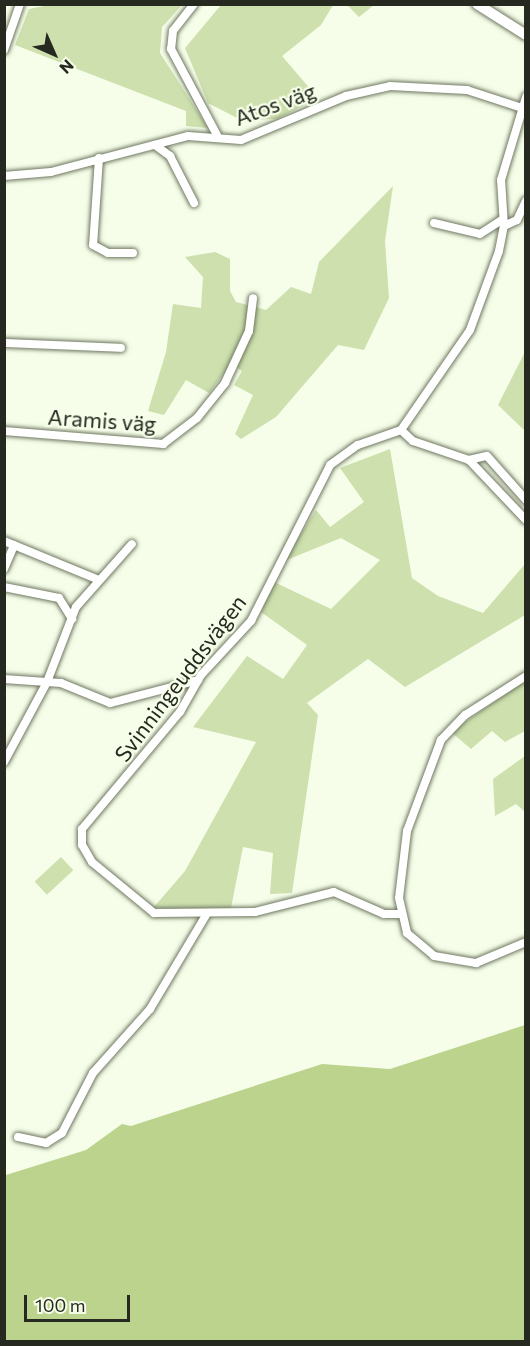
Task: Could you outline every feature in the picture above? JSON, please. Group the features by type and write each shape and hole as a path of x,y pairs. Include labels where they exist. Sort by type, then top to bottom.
{"street":[{"path":"4,50 20,4"},
{"path":"194,4 173,31 171,48 218,137"},
{"path":"477,4 525,35"},
{"name":"Atos väg","path":"4,176 51,172 188,136 241,140 346,96 390,86 467,90 522,108"},
{"path":"525,97 501,180 504,222 470,330 401,430 413,441 469,460 525,520"},
{"path":"154,145 170,156 194,203"},
{"path":"99,159 93,245 108,254 133,253"},
{"path":"434,223 480,234 504,222 517,220 525,201"},
{"name":"Aramis väg","path":"4,431 163,444 197,418 225,383 249,331 253,298"},
{"path":"4,343 121,348"},
{"name":"Svinningeuddsvägen","path":"401,430 358,445 330,465 251,621 198,680 146,755 87,822 81,841 106,878 145,909 206,915 268,911 328,892 346,894 384,914 401,914"},
{"path":"469,460 487,456 525,500"},
{"path":"4,541 99,580"},
{"path":"4,762 47,682 72,619 99,580 132,544"},
{"path":"4,569 14,545"},
{"path":"4,587 59,598 72,619"},
{"path":"525,676 453,724 437,748 404,842 401,914 414,942 440,958 481,962 525,942"},
{"path":"4,679 72,686 110,703 198,680"},
{"path":"18,1137 46,1143 62,1132 93,1073 150,1009 206,915"}],"shaded area":[{"path":"49,5 182,5 162,27 160,53 208,128 186,126 186,111 15,45 29,9"},
{"path":"221,5 333,5 321,25 282,56 318,98 277,119 241,120 208,103 185,48"},
{"path":"347,5 374,5 359,17"},
{"path":"393,186 385,241 389,298 364,350 338,345 276,417 241,439 235,434 253,395 234,385 242,371 231,364 209,393 186,380 164,415 148,411 166,352 173,304 201,308 203,277 185,257 215,252 230,259 230,291 236,302 266,310 291,287 311,294 319,262"},
{"path":"525,352 525,431 498,405"},
{"path":"390,449 412,578 438,596 483,613 525,564 525,615 405,687 368,659 307,703 318,715 292,893 270,894 273,853 243,847 231,908 186,913 154,907 185,871 256,742 193,727 247,656 283,679 307,645 261,612 274,582 331,609 380,560 341,538 284,561 316,510 330,527 364,502 340,468"},
{"path":"524,681 525,731 505,742 492,731 471,749 451,732"},
{"path":"525,756 525,812 516,804 495,816 493,779"},
{"path":"61,857 73,870 47,895 35,882"},
{"path":"525,1025 525,1341 5,1341 6,1175 86,1150 122,1124 131,1126 322,1064 390,1069"}]}
